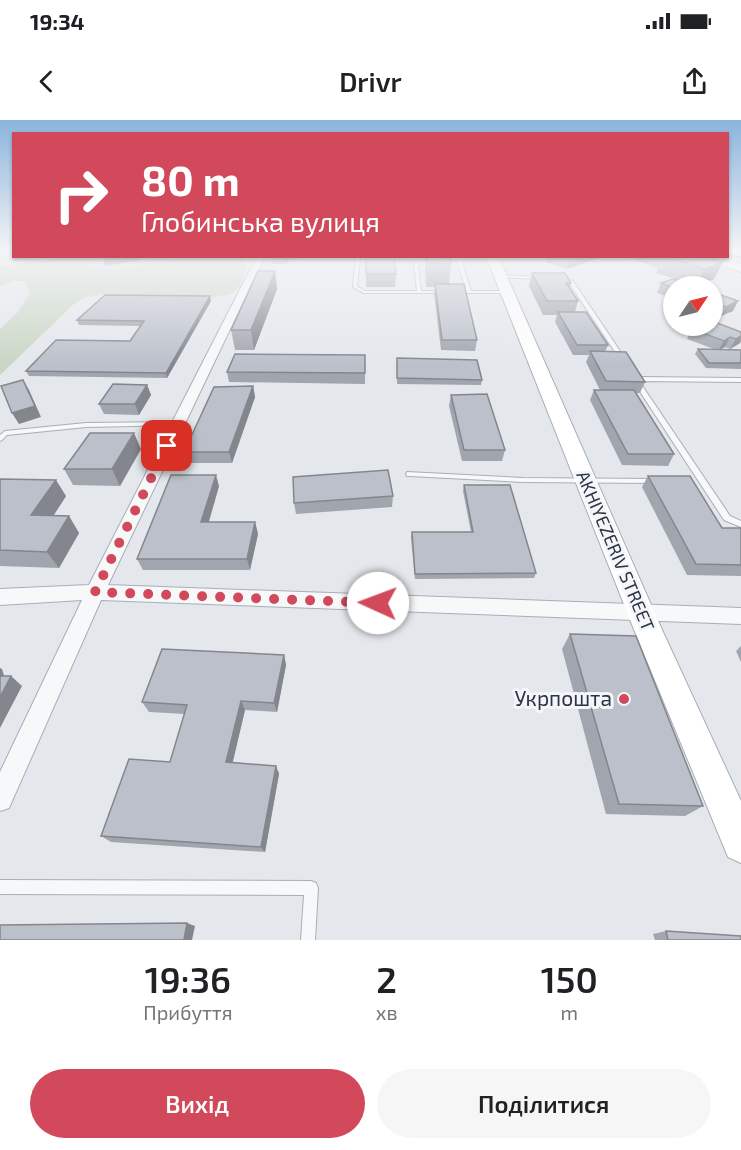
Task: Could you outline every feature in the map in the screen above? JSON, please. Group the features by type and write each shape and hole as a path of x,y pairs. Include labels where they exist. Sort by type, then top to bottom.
{"main road":[{"name":"AKHIYEZERIV STREET","path":"505,288 641,613 741,844"}],"street":[{"path":"0,799 95,592 245,288"},
{"path":"0,597 95,592 741,616"}],"lane":[{"path":"357,288 364,292 469,292 474,288"},
{"path":"575,288 727,518 741,524"},
{"path":"635,380 741,380"},
{"path":"0,439 5,433 86,425 178,424"},
{"path":"410,474 586,481 668,481"},
{"path":"692,481 703,481"},
{"path":"0,887 311,888 308,940"}],"green space":[{"path":"28,288 238,288 225,295 211,297 103,294 86,297 75,303 0,375 0,329 18,312 30,293"}],"building":[{"path":"250,288 268,288 251,330 231,330"},
{"path":"436,288 465,288 477,340 442,340"},
{"path":"540,288 570,288 578,301 547,301"},
{"path":"105,295 210,296 166,373 26,371 56,340 130,341 144,321 77,320"},
{"path":"723,296 738,301 726,307 723,306"},
{"path":"558,312 586,312 608,345 577,345"},
{"path":"723,325 741,332 741,336 736,339 730,337 724,341 711,336 723,336"},
{"path":"698,349 741,350 741,363 709,363"},
{"path":"590,351 626,352 645,382 606,381"},
{"path":"235,354 365,355 365,373 227,372"},
{"path":"397,358 477,360 482,380 397,378"},
{"path":"23,380 35,406 12,413 1,386"},
{"path":"113,384 147,385 135,404 99,404"},
{"path":"253,386 229,452 184,452 214,387"},
{"path":"594,390 634,390 674,454 628,454"},
{"path":"487,394 505,450 464,450 451,395"},
{"path":"90,433 134,433 112,469 64,469"},
{"path":"388,470 393,496 294,503 293,477"},
{"path":"171,475 216,475 201,522 255,522 247,559 137,559"},
{"path":"648,476 690,476 722,528 741,528 741,565 696,564"},
{"path":"0,479 56,480 31,515 69,516 47,552 0,550"},
{"path":"464,485 510,485 536,573 415,574 412,532 473,532"},
{"path":"570,634 636,636 703,806 619,804"},
{"path":"162,649 284,655 274,703 241,701 226,762 276,766 261,847 101,836 129,759 170,762 187,705 142,702"},
{"path":"0,676 11,676 0,697"},
{"path":"187,923 184,940 0,940 0,925"},
{"path":"666,931 741,936 741,940 668,940"}],"place":[{"name":"Укрпошта","path":"624,699"}],"route":[{"path":"167,446 95,592 378,603"}]}
